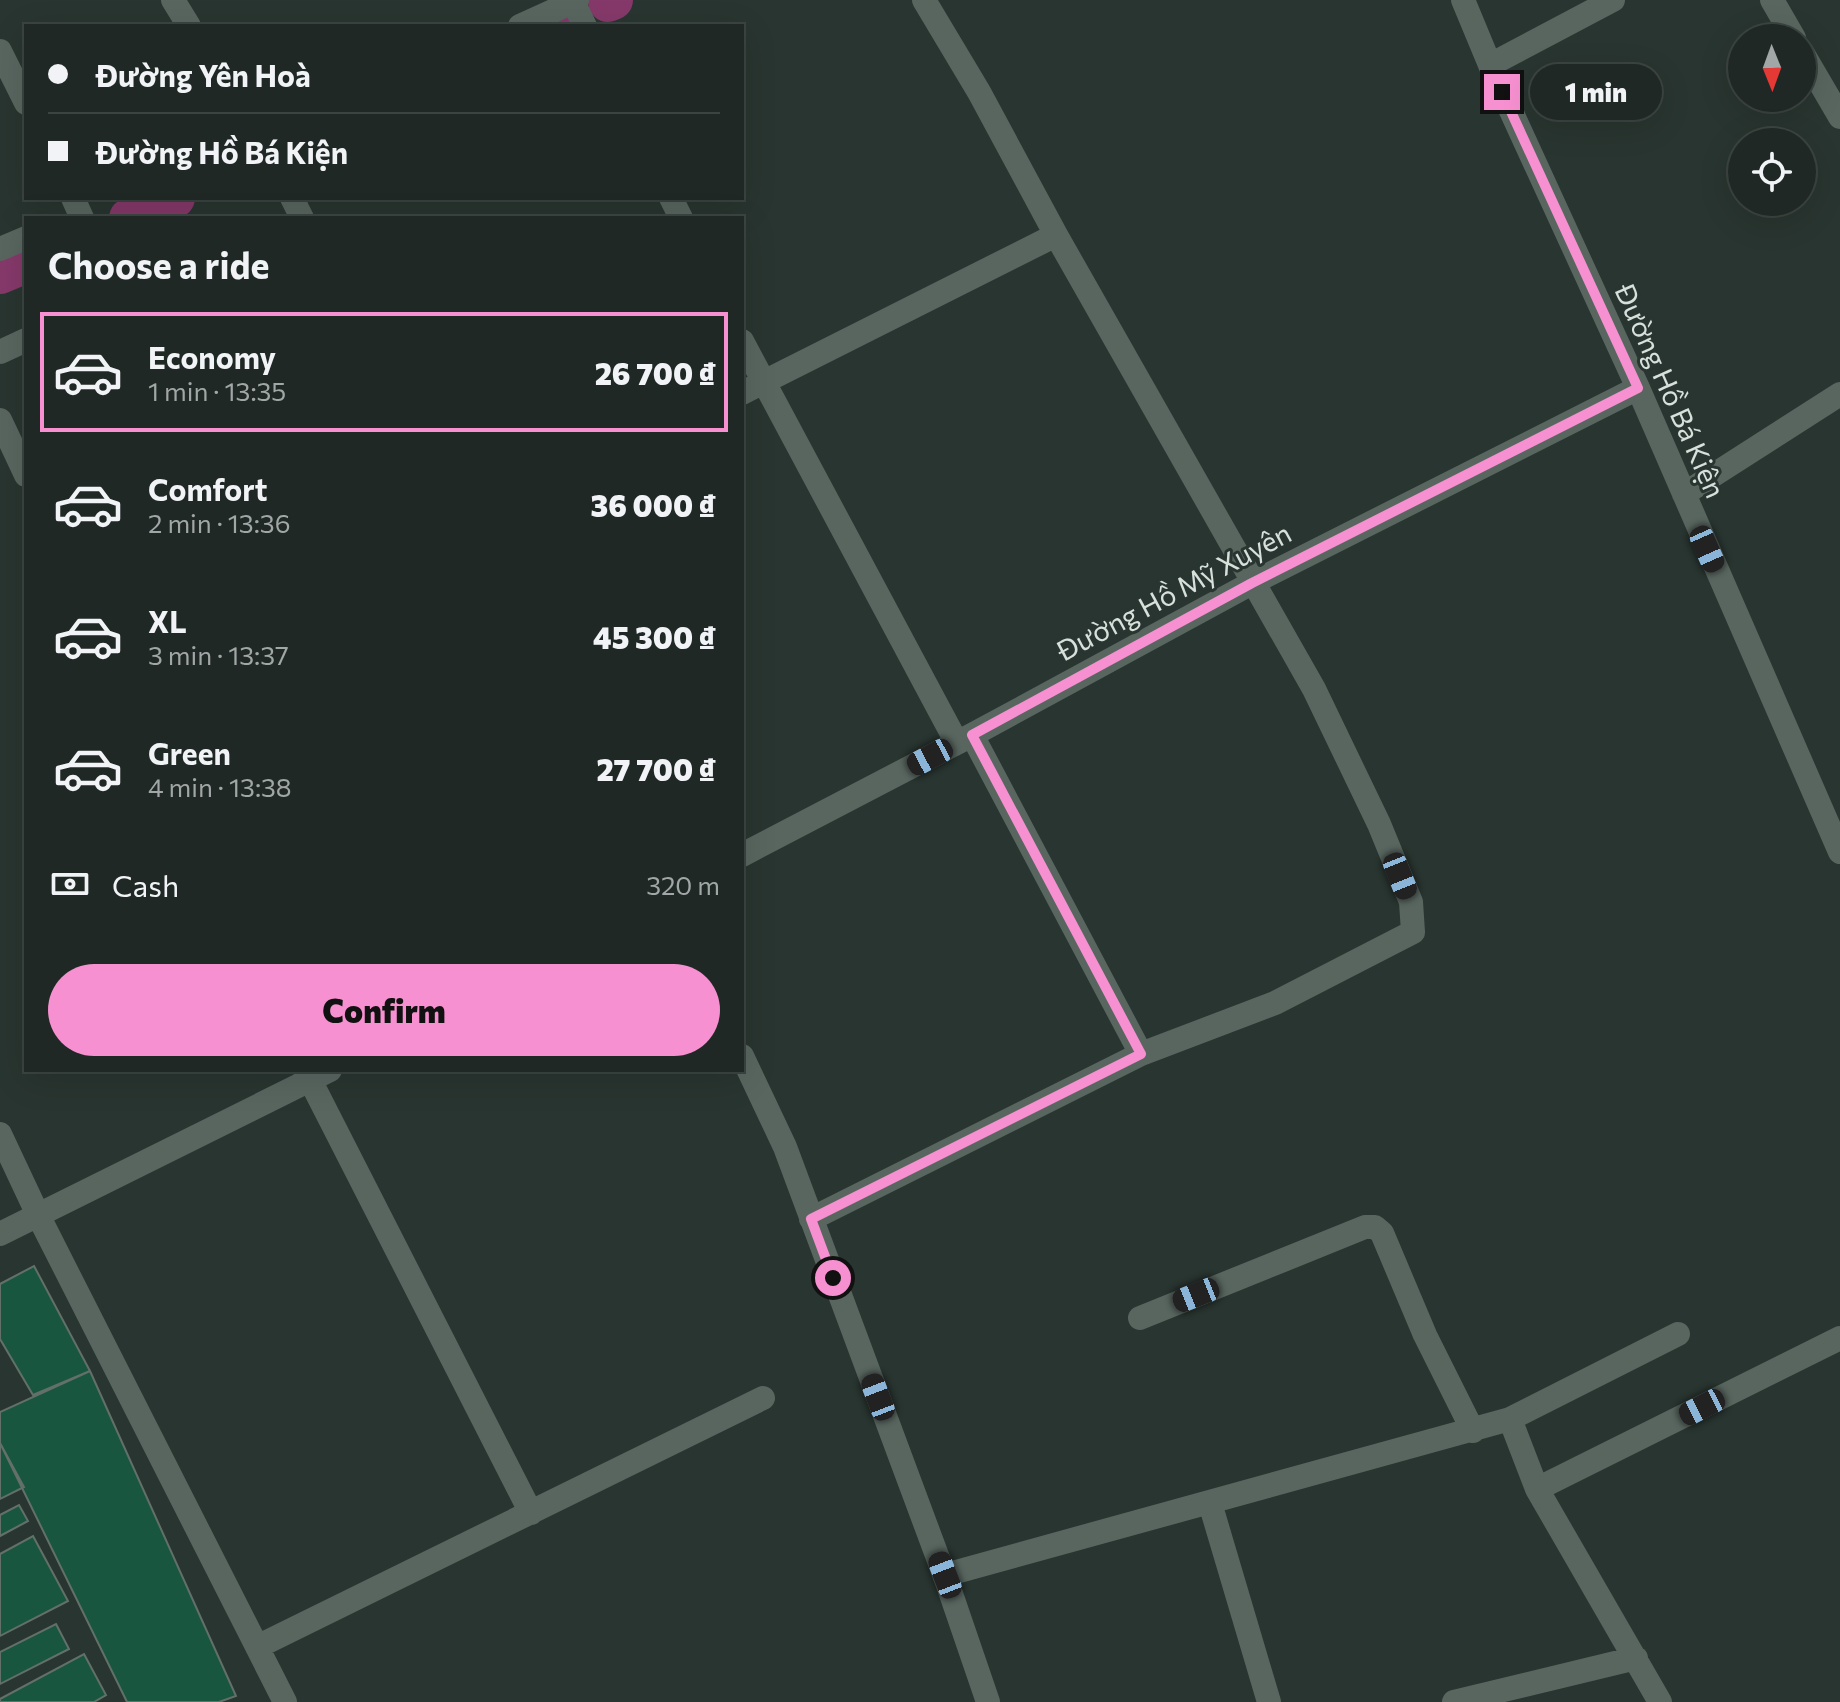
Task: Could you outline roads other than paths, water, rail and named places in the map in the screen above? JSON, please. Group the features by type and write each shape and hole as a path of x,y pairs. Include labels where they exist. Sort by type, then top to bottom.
{"street":[{"path":"173,0 188,24"},
{"path":"811,1219 1141,1054 1275,1003 1413,932 1411,902 1379,824 1314,689 1056,235 979,92 924,0"},
{"name":"Đường Hồ Bá Kiện","path":"1463,0 1684,494 1833,815 1840,852"},
{"path":"1490,65 1613,0"},
{"path":"1772,0 1786,24"},
{"path":"524,24 575,1 584,24"},
{"path":"0,51 24,99"},
{"path":"1816,76 1840,117"},
{"path":"752,387 1056,235"},
{"path":"0,249 24,239"},
{"path":"0,352 24,341"},
{"path":"744,350 752,387 964,739 1141,1054"},
{"name":"Đường Hồ Mỹ Xuyên","path":"744,854 1252,583 1638,388"},
{"path":"1684,494 1840,394"},
{"path":"0,420 24,471"},
{"path":"744,1060 785,1147 945,1575 988,1702"},
{"path":"0,1234 315,1074 531,1513"},
{"path":"0,1134 285,1702"},
{"path":"1140,1318 1365,1227 1375,1227 1382,1233 1425,1335 1473,1431"},
{"path":"945,1575 1510,1419 1678,1334"},
{"path":"1537,1489 1840,1338"},
{"path":"257,1647 763,1398"},
{"path":"1510,1419 1537,1489 1660,1702"},
{"path":"1210,1503 1269,1702"},
{"path":"1454,1702 1636,1658"}],"waterway":[{"path":"608,2 613,0"},
{"path":"134,216 170,200"},
{"path":"0,274 24,264"}]}
